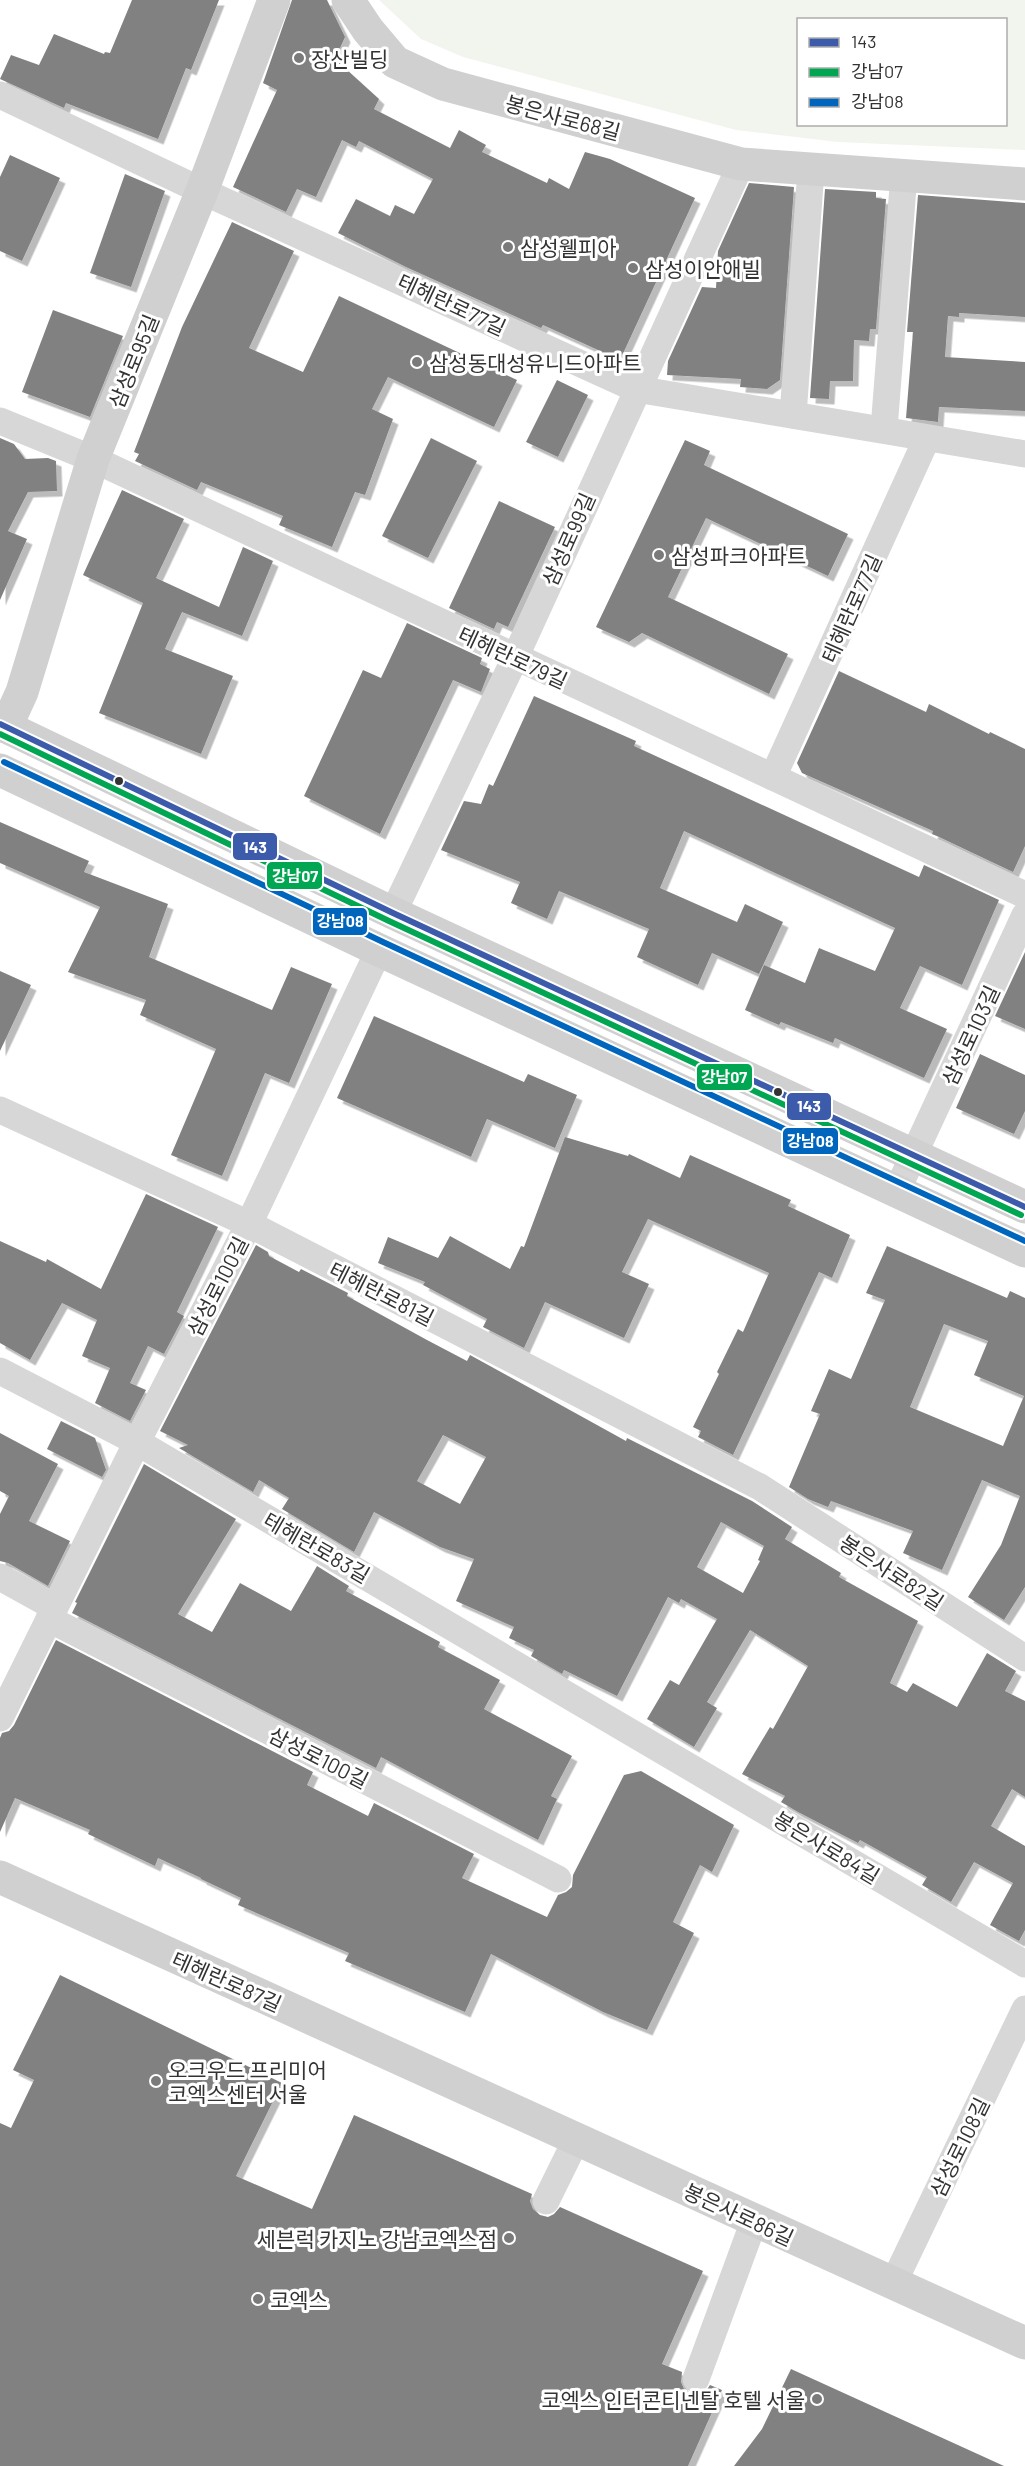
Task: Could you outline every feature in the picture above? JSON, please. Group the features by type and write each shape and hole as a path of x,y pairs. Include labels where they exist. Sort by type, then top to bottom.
{"street":[{"name":"삼성로95길","path":"3,726 22,692 93,459 202,191 274,0"},
{"name":"봉은사로68길","path":"348,0 368,30 395,62 435,81 741,164 1025,184"},
{"name":"테헤란로77길","path":"0,95 202,191 636,389 1025,454"},
{"name":"삼성로99길","path":"393,913 515,658 636,389 741,164"},
{"path":"793,415 811,170"},
{"path":"884,429 904,174"},
{"name":"테헤란로79길","path":"0,421 93,459 1025,895"},
{"name":"테헤란로77길","path":"773,777 927,438"},
{"path":"3,726 393,913 1025,1207"},
{"path":"0,770 896,1193 1025,1251"},
{"name":"삼성로103길","path":"896,1193 1025,915"},
{"name":"삼성로100길","path":"0,1718 137,1442 249,1224 379,950"},
{"name":"테헤란로81길","path":"0,1110 249,1224 760,1487"},
{"name":"테헤란로83길","path":"0,1371 137,1442 630,1731"},
{"name":"봉은사로82길","path":"760,1487 1025,1658"},
{"path":"0,1577 51,1613"},
{"name":"삼성로100길","path":"51,1613 558,1879"},
{"name":"봉은사로84길","path":"630,1731 1025,1964"},
{"name":"테헤란로87길","path":"0,1877 454,2084"},
{"name":"삼성로108길","path":"893,2284 1025,2010"},
{"name":"봉은사로86길","path":"454,2084 1025,2343"},
{"path":"546,2201 576,2140"},
{"path":"696,2379 754,2221"}],"shaded area":[{"path":"379,0 1025,0 1025,150 838,142 736,130 463,57 421,39"}],"building":[{"path":"132,0 219,0 191,70 186,68 158,139 66,103 64,108 0,79 11,55 39,65 54,34 104,54 105,52 110,53"},
{"path":"292,0 327,0 345,37 335,59 379,99 374,109 450,148 459,130 486,145 482,152 547,183 549,178 569,189 585,152 610,159 695,198 620,360 543,325 541,328 406,267 338,233 356,199 390,216 395,205 414,214 433,179 359,141 356,147 342,140 316,197 297,189 286,212 233,187 277,90 263,83"},
{"path":"10,155 60,178 22,261 0,251 0,177"},
{"path":"125,174 165,191 131,287 90,273"},
{"path":"749,183 794,187 780,380 767,389 740,387 741,379 667,375 668,361 702,287 716,288 718,251"},
{"path":"825,189 876,192 876,198 886,199 876,329 870,329 869,341 854,340 853,381 830,381 829,399 810,398"},
{"path":"918,195 1025,203 1025,317 959,313 959,317 948,316 945,357 1025,362 1025,411 939,407 938,422 906,418 913,332 907,332"},
{"path":"232,222 294,251 249,348 303,372 339,296 517,380 494,427 388,377 372,409 393,419 365,495 355,492 332,547 279,525 283,516 201,482 197,490 135,461 139,454 134,452 182,327"},
{"path":"53,310 123,336 90,417 22,392"},
{"path":"557,380 588,395 558,457 526,442"},
{"path":"0,438 14,444 25,459 48,458 56,461 57,491 28,492 8,531 27,539 0,600"},
{"path":"431,438 477,461 428,558 382,536"},
{"name":"삼성파크아파트","path":"685,440 710,451 704,465 848,534 828,576 706,518 668,597 788,654 769,694 642,633 629,642 596,627"},
{"path":"122,490 184,519 156,578 219,607 243,547 273,561 242,636 182,612 165,649 233,676 201,754 99,713 143,603 83,575"},
{"path":"499,501 555,527 508,627 497,622 494,629 449,608"},
{"path":"407,623 482,658 480,664 490,669 481,692 453,680 380,834 304,796 363,670 381,678"},
{"path":"839,671 926,712 929,704 1025,749 1025,846 1013,872 932,834 933,831 802,773 797,763"},
{"path":"534,696 636,741 634,746 919,877 924,865 999,900 962,985 920,966 900,1008 947,1029 924,1078 835,1038 833,1043 781,1022 779,1025 745,1010 764,965 805,983 819,948 875,971 895,928 684,831 660,888 737,922 745,904 783,922 759,974 712,953 698,985 637,957 649,929 559,891 547,919 511,903 520,882 441,850 464,801 481,804 489,784 493,786"},
{"path":"0,822 89,861 84,872 168,904 149,957 272,1010 291,967 332,984 289,1083 265,1073 222,1176 171,1155 216,1049 140,1015 146,1000 68,972 100,907 0,863"},
{"path":"1025,952 1025,1029 995,1016"},
{"path":"0,971 31,985 0,1051"},
{"path":"374,1016 524,1082 528,1074 577,1095 555,1148 487,1119 471,1157 337,1098"},
{"path":"980,1054 1025,1075 1025,1111 1014,1134 956,1108"},
{"path":"565,1137 628,1156 629,1154 680,1178 690,1155 791,1200 788,1206 850,1235 832,1278 819,1272 733,1455 698,1437 701,1431 693,1427 738,1329 743,1332 769,1273 648,1219 622,1272 649,1284 624,1338 545,1302 524,1348 483,1327 487,1319 423,1285 425,1282 378,1263 388,1237 438,1258 450,1236 510,1269 521,1246 524,1247"},
{"path":"146,1194 218,1227 177,1312 184,1316 164,1354 148,1346 130,1383 146,1390 130,1421 95,1403 110,1368 82,1356 97,1320 62,1303 30,1360 0,1343 0,1241 46,1262 47,1259 101,1289"},
{"path":"256,1245 268,1252 269,1256 348,1293 347,1296 467,1361 470,1355 626,1441 627,1438 752,1501 792,1527 785,1539 841,1573 839,1577 918,1621 890,1683 907,1692 913,1683 957,1707 987,1653 1016,1671 1005,1691 1025,1701 1025,1797 1012,1789 991,1826 1025,1846 1025,1930 1019,1941 990,1925 1013,1883 974,1862 951,1902 922,1885 927,1877 860,1840 858,1843 798,1812 781,1802 785,1796 742,1774 770,1727 773,1729 808,1666 750,1630 707,1702 717,1708 694,1747 647,1719 670,1680 679,1685 717,1619 681,1599 679,1603 668,1597 617,1696 564,1670 562,1674 531,1656 534,1650 509,1638 514,1627 456,1601 474,1559 440,1547 374,1512 354,1552 282,1509 289,1498 259,1480 253,1492 179,1448 188,1445 160,1431","holes":["443,1435 486,1457 460,1504 417,1481","721,1522 764,1546 758,1560 760,1561 743,1593 697,1567"]},
{"path":"887,1246 1007,1298 1010,1291 1025,1298 1025,1587 1004,1620 968,1597 1001,1545 1020,1496 982,1480 942,1570 903,1553 913,1531 831,1501 828,1507 808,1499 789,1487 820,1414 811,1411 829,1369 851,1379 885,1300 866,1293","holes":["944,1324 988,1341 974,1375 1024,1396 1003,1446 910,1407"]},
{"path":"61,1421 95,1438 106,1470 102,1477 47,1449"},
{"path":"0,1433 58,1464 29,1521 70,1541 48,1586 8,1563 0,1561 0,1514 9,1496 0,1491"},
{"path":"144,1464 236,1519 178,1614 212,1632 240,1583 291,1611 317,1566 349,1586 346,1591 440,1642 438,1647 500,1680 484,1709 572,1756 551,1796 557,1799 538,1840 381,1757 376,1768 72,1613 77,1603 75,1602"},
{"path":"56,1640 313,1772 307,1785 368,1816 374,1803 474,1854 462,1878 547,1917 558,1895 572,1887 573,1875 624,1775 641,1771 734,1825 712,1872 700,1865 673,1922 694,1933 647,2030 603,2012 491,1954 465,2012 345,1961 349,1953 238,1905 241,1898 201,1878 158,1858 155,1866 88,1834 90,1830 15,1798 0,1832 0,1738 2,1733 9,1731 14,1725"},
{"name":"코엑스","path":"60,1975 282,2083 236,2176 312,2209 354,2115 532,2194 530,2201 533,2209 540,2215 548,2217 560,2207 703,2271 662,2364 682,2372 681,2382 690,2394 706,2391 710,2385 722,2390 688,2466 0,2466 0,2123 11,2128 34,2080 13,2070"},
{"name":"코엑스 인터콘티넨탈 호텔 서울","path":"791,2369 1004,2466 734,2466 762,2429"}],"transit line":[{"name":"143","path":"0,724 393,913 1025,1207"},
{"name":"강남07","path":"0,734 389,921 1021,1215"},
{"name":"강남08","path":"4,762 383,942 1025,1241"}],"place":[{"name":"장산빌딩","path":"299,58"},
{"name":"삼성웰피아","path":"508,247"},
{"name":"삼성이안애빌","path":"633,268"},
{"name":"삼성동대성유니드아파트","path":"417,362"},
{"name":"삼성파크아파트","path":"659,555"},
{"name":"오크우드 프리미어 코엑스센터 서울","path":"156,2081"},
{"name":"세븐럭 카지노 강남코엑스점","path":"509,2238"},
{"name":"코엑스","path":"258,2299"},
{"name":"코엑스 인터콘티넨탈 호텔 서울","path":"817,2399"}]}
